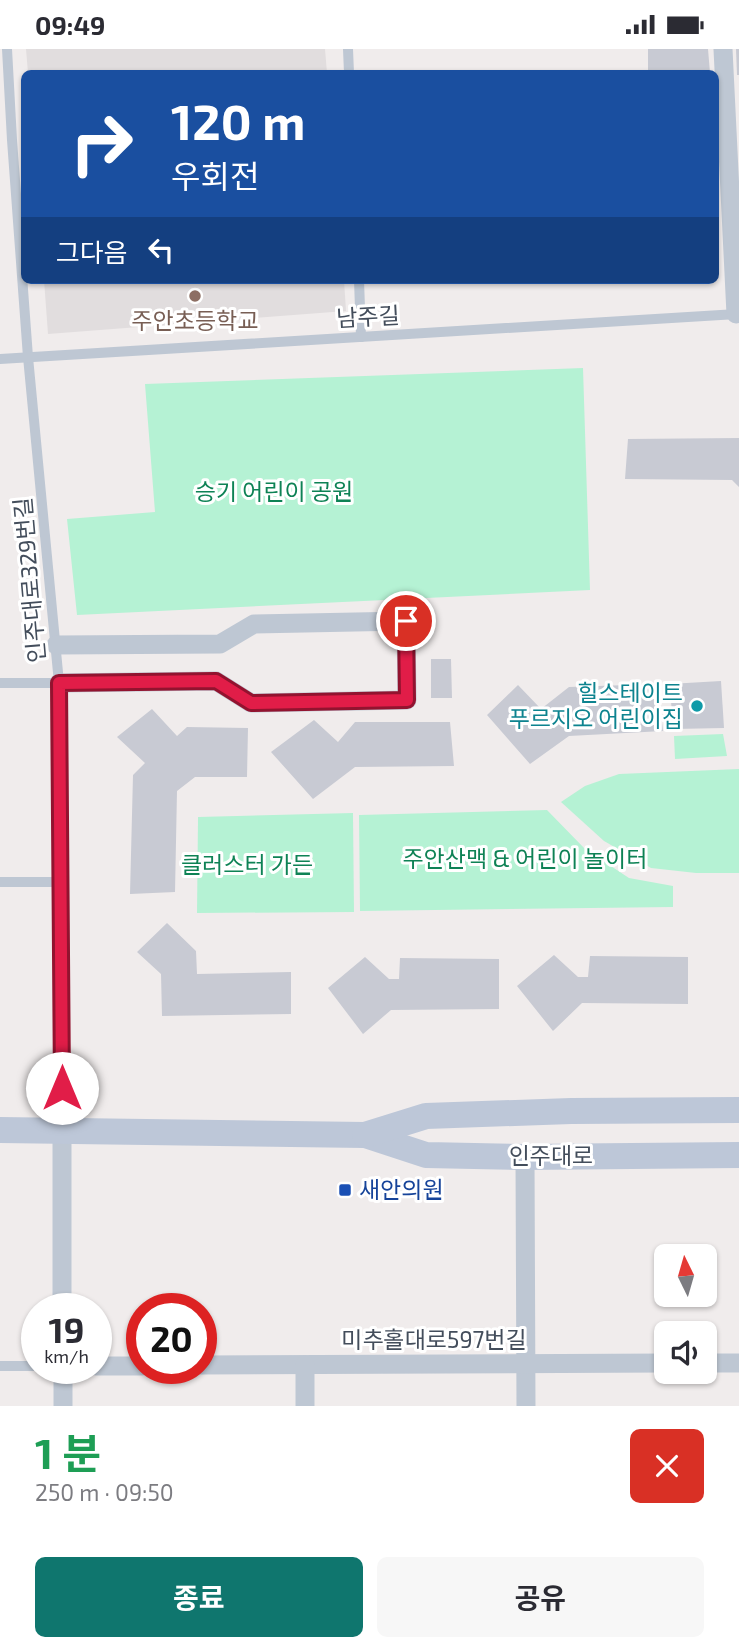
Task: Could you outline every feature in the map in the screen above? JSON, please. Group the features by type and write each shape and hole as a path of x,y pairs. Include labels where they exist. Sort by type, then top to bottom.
{"main road":[{"name":"인주대로","path":"365,1135 426,1116 570,1111 739,1110"},
{"name":"인주대로","path":"0,1130 365,1135 426,1155 739,1155"}],"street":[{"path":"723,49 720,102 738,314"},
{"path":"55,645 220,644 254,624 406,621 407,700 251,703 216,681 59,683"},
{"path":"52,1130 61,1293"},
{"path":"524,1157 526,1406"},
{"name":"미추홀대로597번길","path":"217,1365 654,1363"},
{"path":"717,1363 739,1363"},
{"path":"305,1365 305,1406"},
{"path":"63,1384 63,1406"}],"lane":[{"name":"인주대로329번길","path":"8,49 21,262"},
{"path":"348,49 349,70"},
{"path":"0,141 12,140"},
{"name":"인주대로329번길","path":"23,284 59,683 62,1095 52,1119 52,1130"},
{"path":"359,284 361,337"},
{"name":"남주길","path":"0,359 738,314"},
{"path":"0,683 59,683"},
{"path":"0,882 60,882"},
{"path":"0,1366 21,1366"}],"shaded area":[{"path":"26,49 325,49 327,70 28,70"},
{"name":"주안초등학교","path":"44,284 344,284 346,311 48,334"}],"green space":[{"name":"승기 어린이 공원","path":"583,368 590,590 77,615 67,519 155,512 145,384"},
{"path":"723,734 727,756 675,759 674,736"},
{"path":"739,769 739,873 696,873 651,868 604,841 561,802 585,786 619,774"},
{"name":"주안산맥 & 어린이 놀이터","path":"547,810 585,849 629,878 673,886 673,907 360,911 359,815"},
{"name":"클러스터 가든","path":"353,813 354,912 197,913 198,817"}],"building":[{"path":"648,49 708,49 710,70 648,70"},
{"path":"736,49 739,49 739,75 737,75"},
{"path":"739,438 739,487 732,480 625,479 628,439"},
{"path":"431,659 451,659 452,698 431,698"},
{"name":"힐스테이트 푸르지오 어린이집","path":"721,681 724,728 674,729 669,684"},
{"path":"657,684 663,731 569,736 530,764 487,715 518,685 541,709 569,687"},
{"path":"152,709 177,736 187,727 248,728 247,777 195,777 177,791 175,892 130,894 133,775 145,763 117,737"},
{"path":"314,720 338,742 355,722 450,722 454,766 355,767 313,799 271,752"},
{"path":"167,923 196,951 197,974 291,972 291,1014 162,1016 161,974 137,952"},
{"path":"554,955 578,977 588,977 590,956 688,957 688,1004 582,1003 553,1031 517,986"},
{"path":"365,957 389,979 399,979 400,958 499,959 499,1009 391,1010 363,1034 328,988"}],"place":[{"name":"주안초등학교","path":"195,296"},
{"name":"힐스테이트 푸르지오 어린이집","path":"697,706"},
{"name":"새안의원","path":"345,1190"}],"route":[{"path":"62,1088 59,683 216,681 251,703 407,700 406,621"}]}
